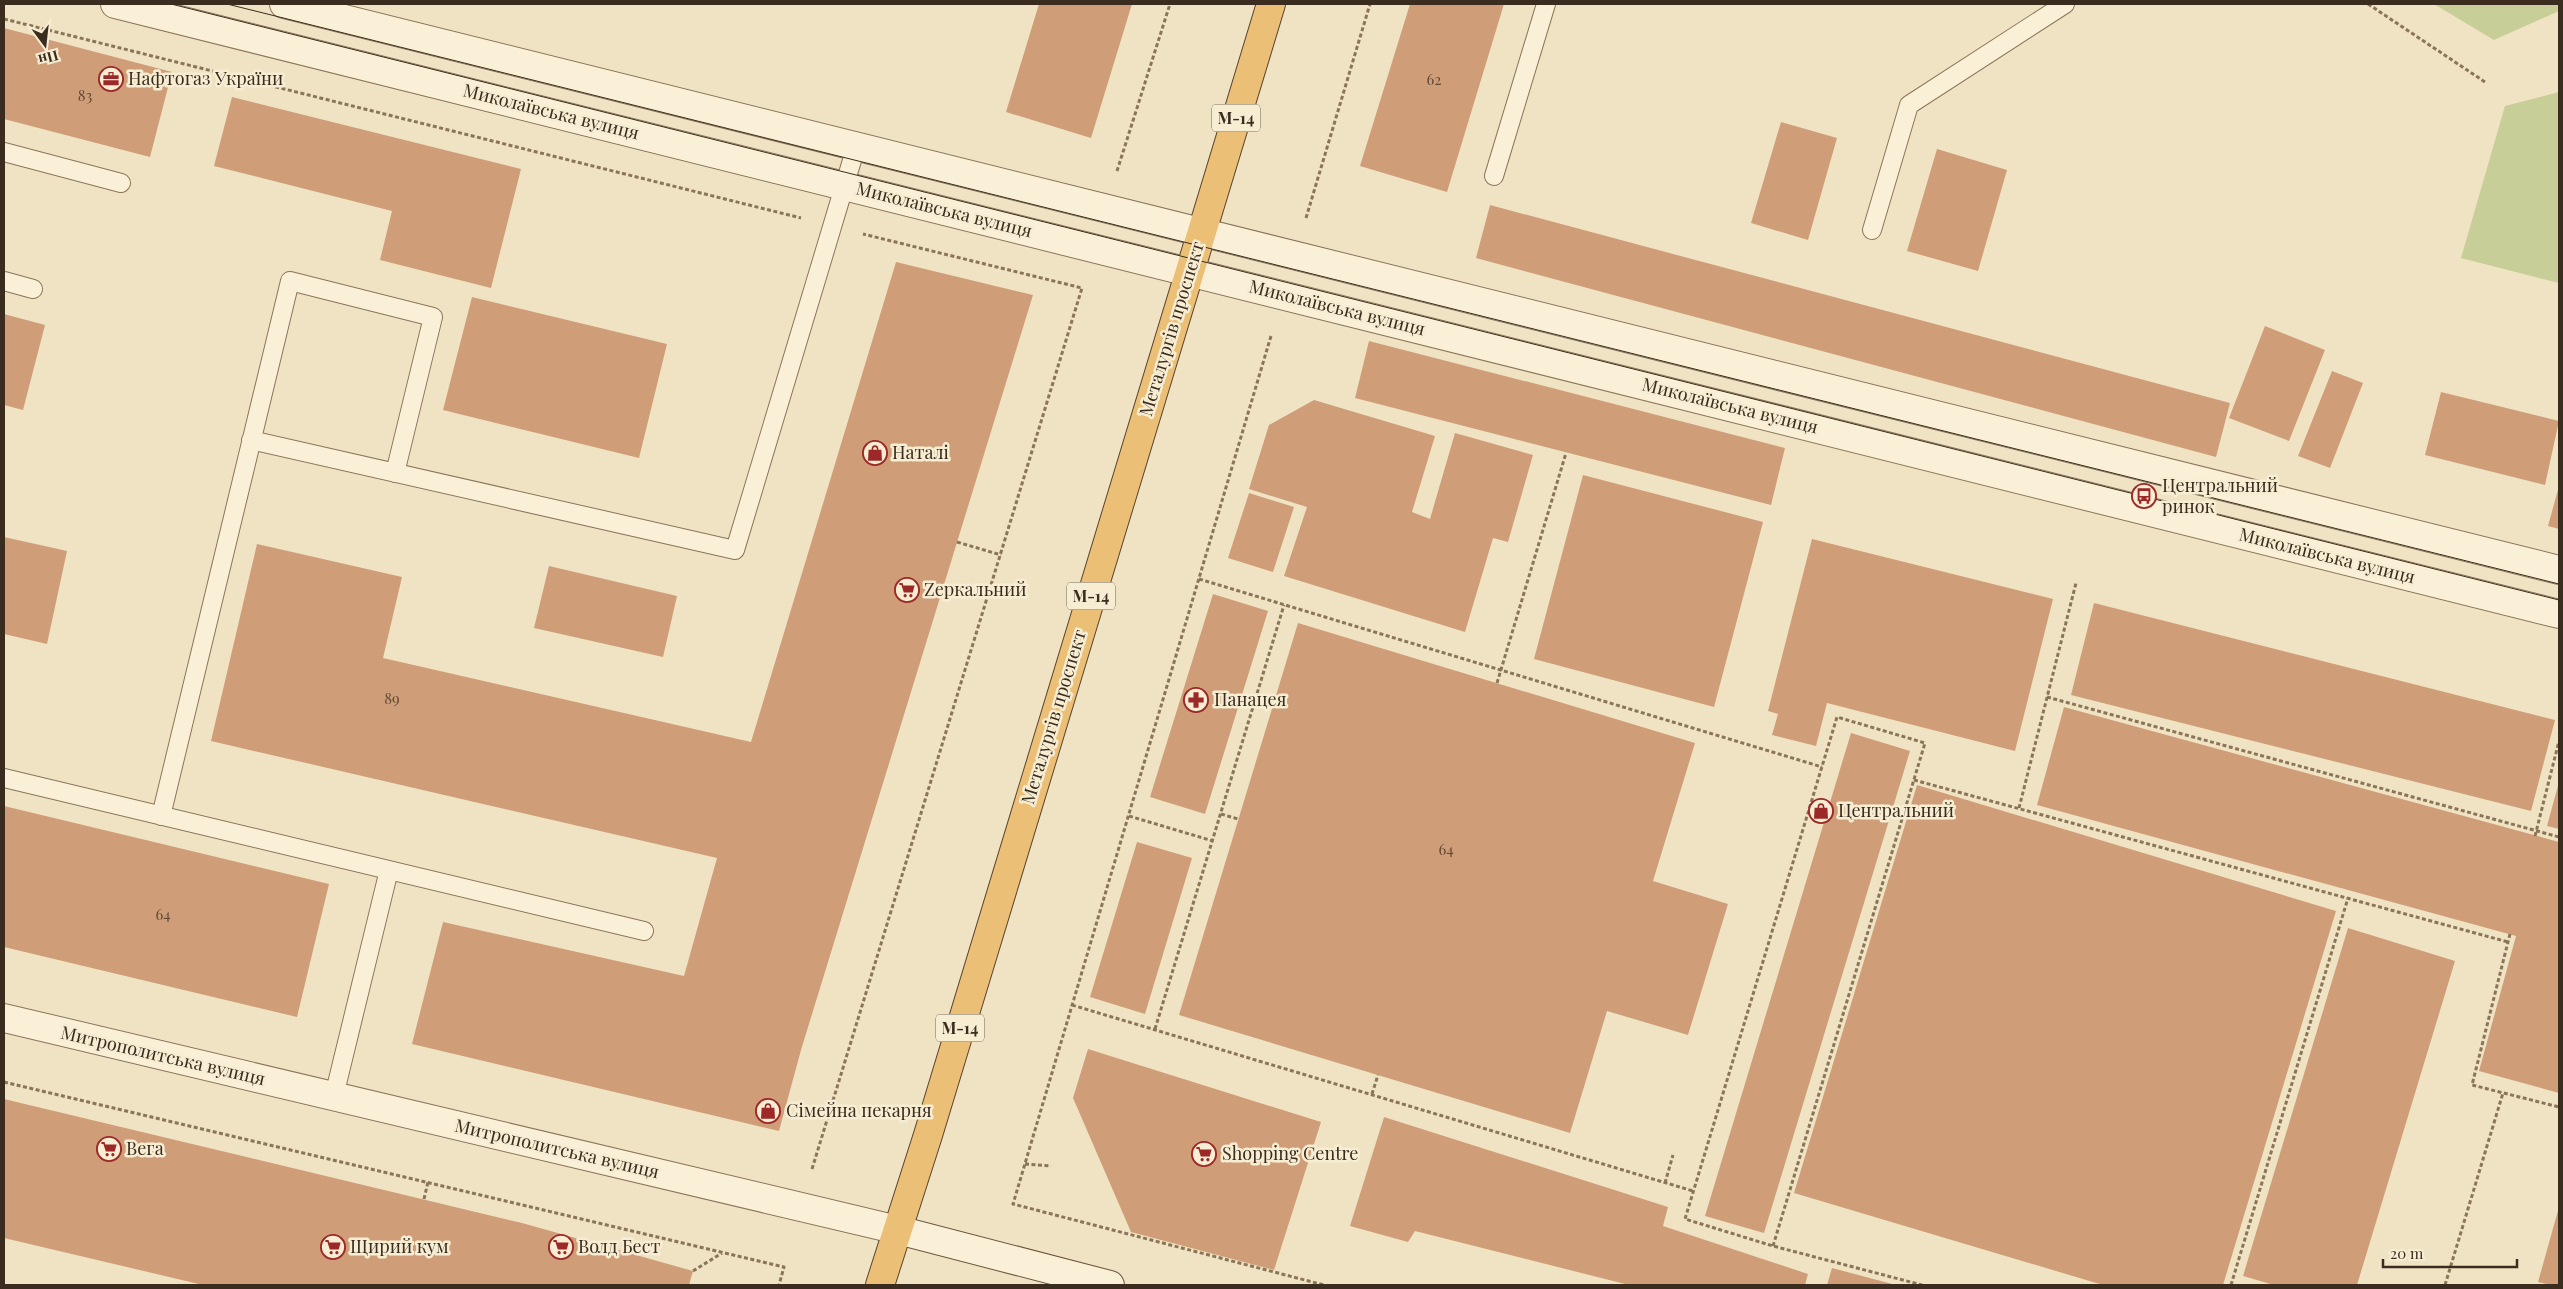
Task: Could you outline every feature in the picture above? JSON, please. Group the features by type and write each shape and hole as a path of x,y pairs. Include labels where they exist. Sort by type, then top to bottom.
{"highway":[{"name":"Металургів проспект","path":"880,1285 1271,4"}],"street":[{"name":"Миколаївська вулиця","path":"114,4 2559,614"},
{"path":"284,4 2559,570"},
{"path":"1809,426 1820,386"},
{"name":"Митрополитська вулиця","path":"4,1018 898,1230 1110,1285"}],"lane":[{"path":"1494,176 1546,4"},
{"path":"1872,230 1909,105 2065,4"},
{"path":"252,440 735,550 856,147"},
{"path":"4,152 121,183"},
{"path":"4,281 33,289"},
{"path":"161,816 290,281 433,317 395,472"},
{"path":"4,778 644,931"},
{"path":"334,1096 389,870"}],"path":[{"path":"1118,171 1170,4"},
{"path":"1306,218 1370,4"},
{"path":"2368,4 2485,82"},
{"path":"4,19 1082,288 813,1170"},
{"path":"1271,336 1013,1204 1324,1285"},
{"path":"1497,683 1566,453"},
{"path":"958,542 1001,555"},
{"path":"1199,579 1822,767"},
{"path":"2018,808 2076,583"},
{"path":"1155,1029 1284,605"},
{"path":"2047,697 2559,837"},
{"path":"1773,1246 1925,743 1837,717 1684,1219 1773,1246 1922,1285"},
{"path":"2535,836 2559,741"},
{"path":"1914,780 2508,942"},
{"path":"1221,814 1238,819"},
{"path":"1128,816 1213,841"},
{"path":"2231,1285 2348,898"},
{"path":"2510,934 2472,1085 2559,1108"},
{"path":"1072,1005 1693,1191"},
{"path":"1372,1094 1378,1075"},
{"path":"4,1082 784,1267 779,1285"},
{"path":"2445,1285 2503,1093"},
{"path":"1665,1183 1674,1155"},
{"path":"1025,1164 1050,1166"},
{"path":"424,1199 428,1182"},
{"path":"693,1271 723,1252"}],"green space":[{"path":"2434,4 2559,4 2559,11 2494,40"},
{"path":"2559,92 2559,283 2461,258 2505,106"}],"building":[{"path":"1039,4 1132,4 1091,138 1006,112"},
{"path":"1410,4 1504,4 1447,192 1360,166"},
{"path":"4,28 172,72 150,157 4,119"},
{"path":"232,97 521,169 491,288 380,260 392,211 214,166"},
{"path":"1781,122 1837,138 1808,240 1751,223"},
{"path":"1937,149 2007,170 1978,271 1907,251"},
{"path":"1490,205 2230,403 2216,457 1476,258"},
{"path":"896,262 1033,295 801,1050 779,1131 412,1044 443,922 684,976 717,858 211,741 257,544 402,577 383,658 751,742"},
{"path":"472,297 667,344 639,458 443,410"},
{"path":"4,314 45,325 23,410 4,405"},
{"path":"2265,326 2325,350 2289,441 2229,418"},
{"path":"1369,341 1785,448 1771,505 1355,398"},
{"path":"2332,371 2363,383 2330,468 2298,456"},
{"path":"2441,392 2559,421 2545,485 2425,455"},
{"path":"1314,400 1435,436 1412,512 1430,519 1455,433 1533,455 1508,542 1493,538 1465,632 1284,576 1307,507 1249,489 1269,425"},
{"path":"1583,475 1763,522 1714,707 1534,659"},
{"path":"2559,486 2559,529 2548,526"},
{"path":"1249,493 1294,507 1273,572 1228,558"},
{"path":"4,537 67,551 47,644 4,634"},
{"path":"1812,539 2053,599 2015,751 1827,703 1816,746 1772,735 1778,714 1768,711"},
{"path":"549,566 677,596 663,657 534,628"},
{"path":"1213,594 1268,611 1205,814 1150,797"},
{"path":"2094,603 2555,720 2531,811 2071,695"},
{"path":"1298,623 1695,743 1653,881 1728,904 1688,1035 1607,1011 1570,1133 1179,1015"},
{"path":"2064,707 2559,842 2559,1093 2479,1071 2516,936 2037,805"},
{"path":"1851,733 1910,751 1764,1233 1705,1216"},
{"path":"2559,782 2559,829 2547,826"},
{"path":"1917,785 2336,911 2223,1285 2103,1285 1794,1193"},
{"path":"4,806 329,884 297,1017 4,947"},
{"path":"1137,842 1192,858 1145,1014 1090,997"},
{"path":"2348,928 2455,961 2357,1285 2274,1285 2243,1276"},
{"name":"Shopping Centre","path":"1088,1049 1321,1122 1274,1270 1131,1232 1073,1098"},
{"name":"Вега","path":"4,1099 522,1223 693,1271 689,1285 203,1285 4,1238"},
{"path":"1384,1117 1668,1207 1663,1226 1808,1274 1805,1285 1629,1285 1415,1231 1408,1242 1350,1226"},
{"path":"2559,1207 2559,1285 2551,1285 2538,1282"},
{"path":"1832,1268 1896,1285 1827,1285"}],"tram line":[{"path":"171,4 2559,600"},
{"path":"227,4 2559,584"}],"place":[{"name":"Нафтогаз України","path":"111,79"},
{"name":"Наталі","path":"875,453"},
{"name":"Центральний ринок","path":"2144,496"},
{"name":"Zеркальний","path":"907,590"},
{"name":"Панацея","path":"1196,700"},
{"name":"Центральний","path":"1821,811"},
{"name":"Сімейна пекарня","path":"768,1111"},
{"name":"Вега","path":"109,1149"},
{"name":"Shopping Centre","path":"1204,1154"},
{"name":"Щирий кум","path":"333,1247"},
{"name":"Волд Бест","path":"561,1247"}]}
